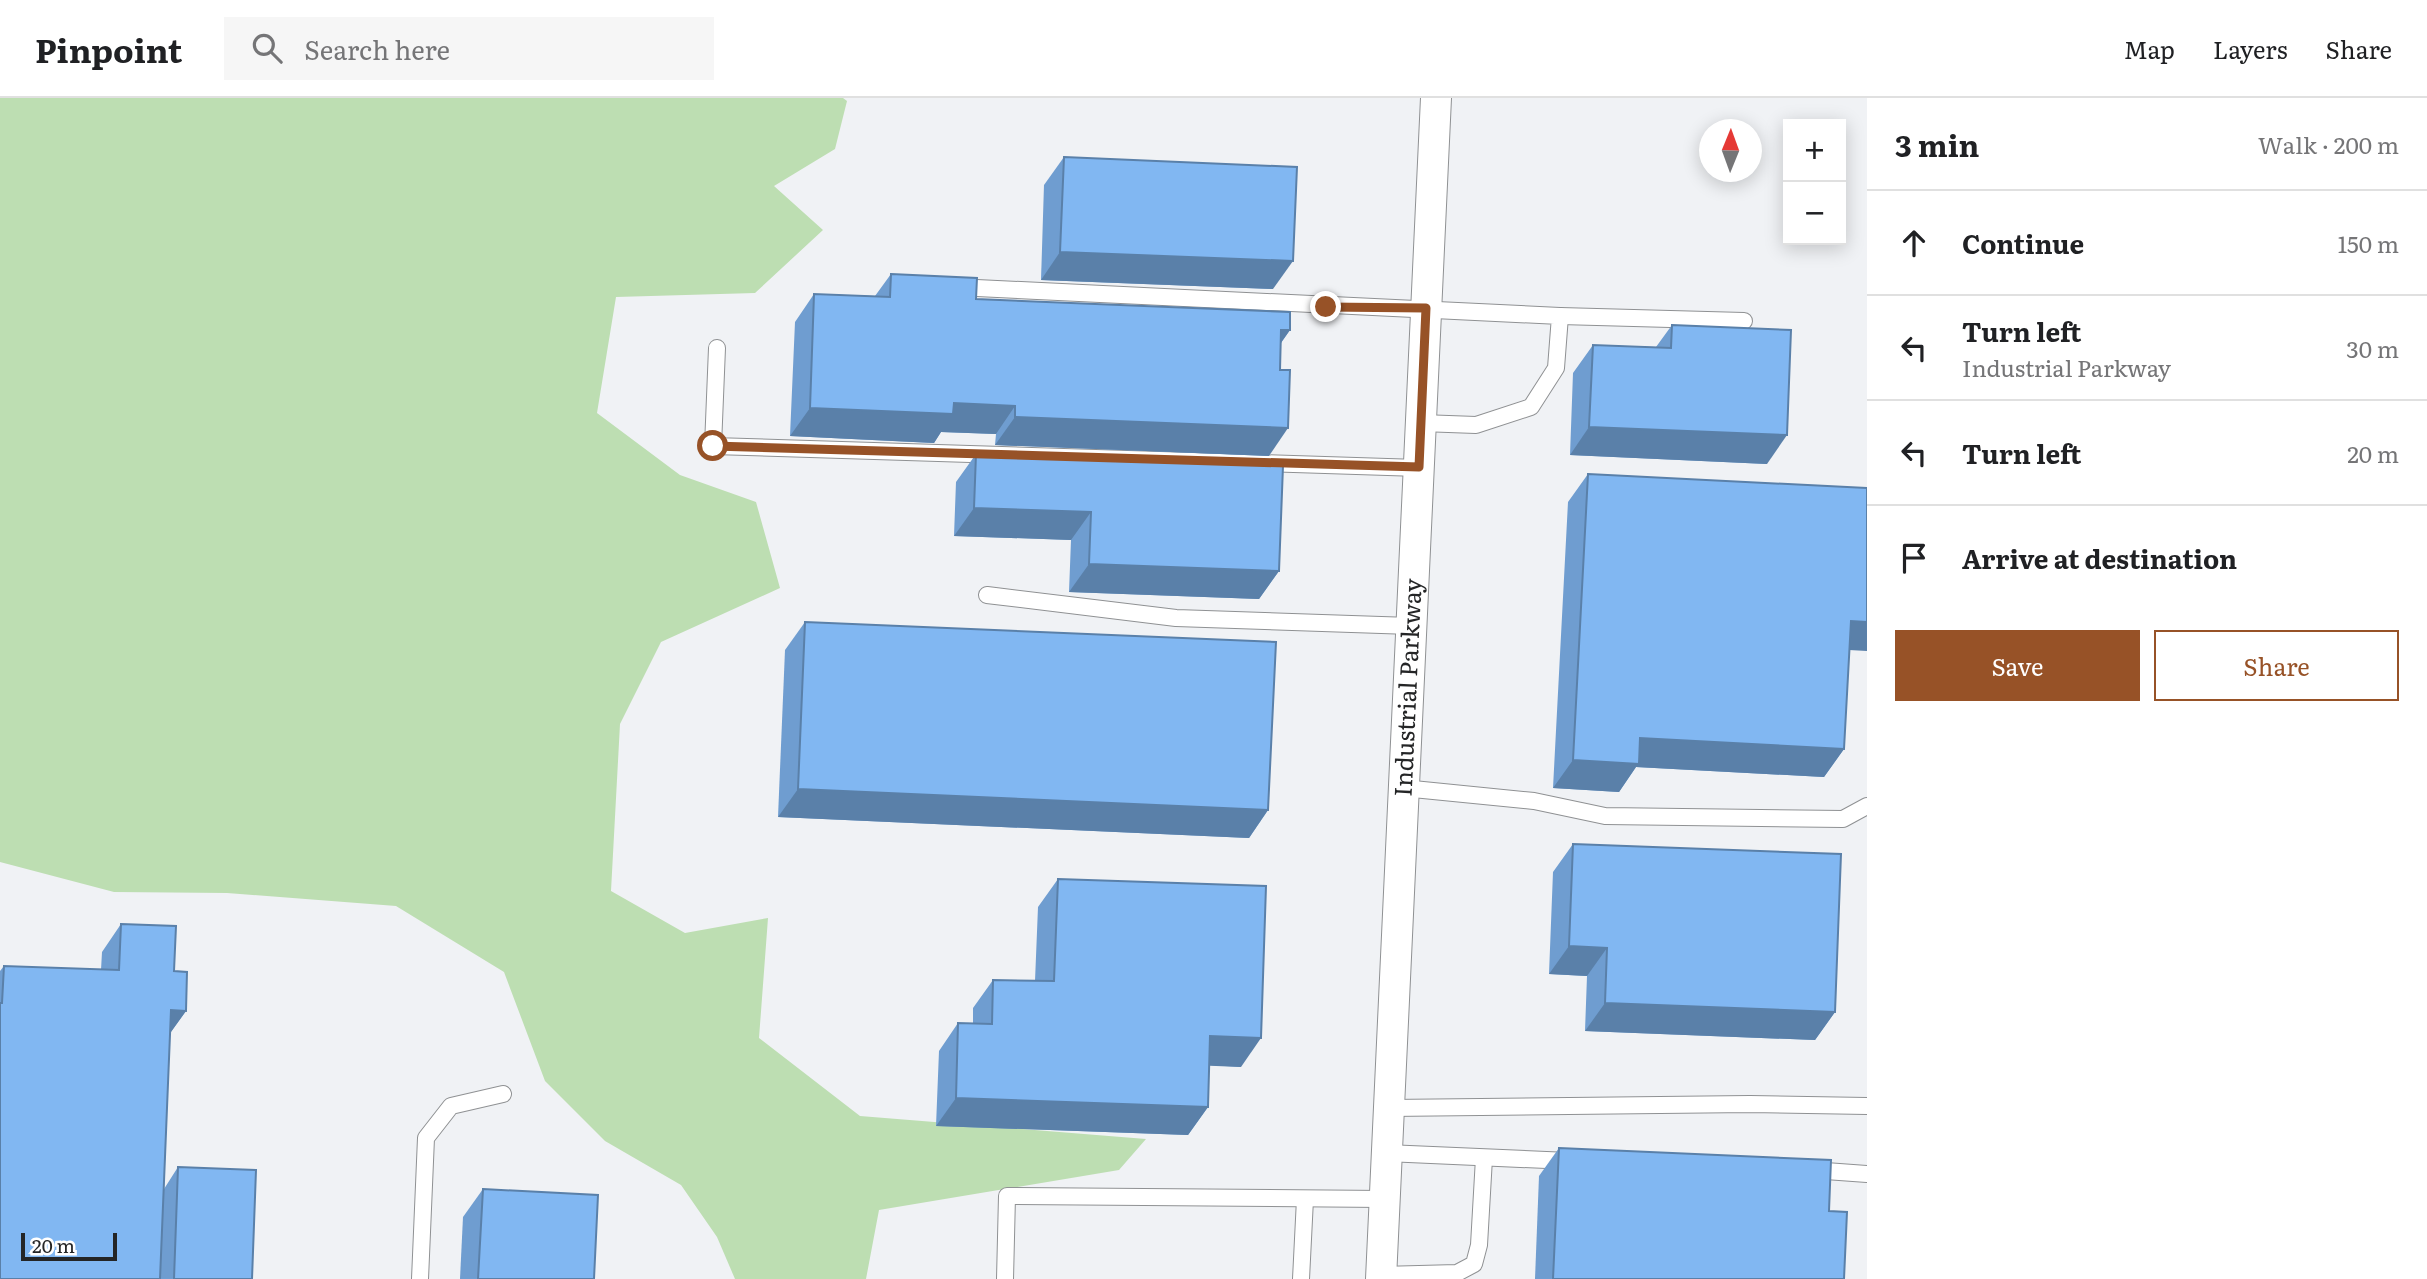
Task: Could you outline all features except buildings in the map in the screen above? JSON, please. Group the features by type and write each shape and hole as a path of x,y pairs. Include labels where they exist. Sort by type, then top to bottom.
{"street":[{"name":"Industrial Parkway","path":"1381,1277 1436,98"}],"lane":[{"path":"944,286 1326,307 1426,308 1560,316 1744,321"},
{"path":"1421,423 1476,425 1531,407 1556,368 1560,316"},
{"path":"717,348 713,446 1419,467"},
{"path":"987,595 1176,618 1411,626"},
{"path":"1404,788 1534,801 1605,816 1843,819 1867,806"},
{"path":"420,1279 426,1138 451,1106 503,1094"},
{"path":"1389,1108 1750,1104 1867,1106"},
{"path":"1386,1153 1582,1162"},
{"path":"1381,1277 1457,1273 1474,1264 1479,1245 1484,1158"},
{"path":"1796,1170 1867,1174"},
{"path":"1005,1279 1007,1196 1384,1199"},
{"path":"1301,1279 1305,1199"}],"green space":[{"path":"0,98 843,98 847,101 835,149 774,186 823,230 755,293 616,297 597,413 680,475 756,502 780,588 661,642 620,724 611,891 685,933 768,918 759,1038 860,1116 1146,1139 1119,1170 879,1210 866,1279 735,1279 717,1237 681,1185 605,1141 545,1081 504,972 396,906 227,893 114,892 0,862"}],"route":[{"path":"713,446 1419,467 1426,308 1326,307"}]}
